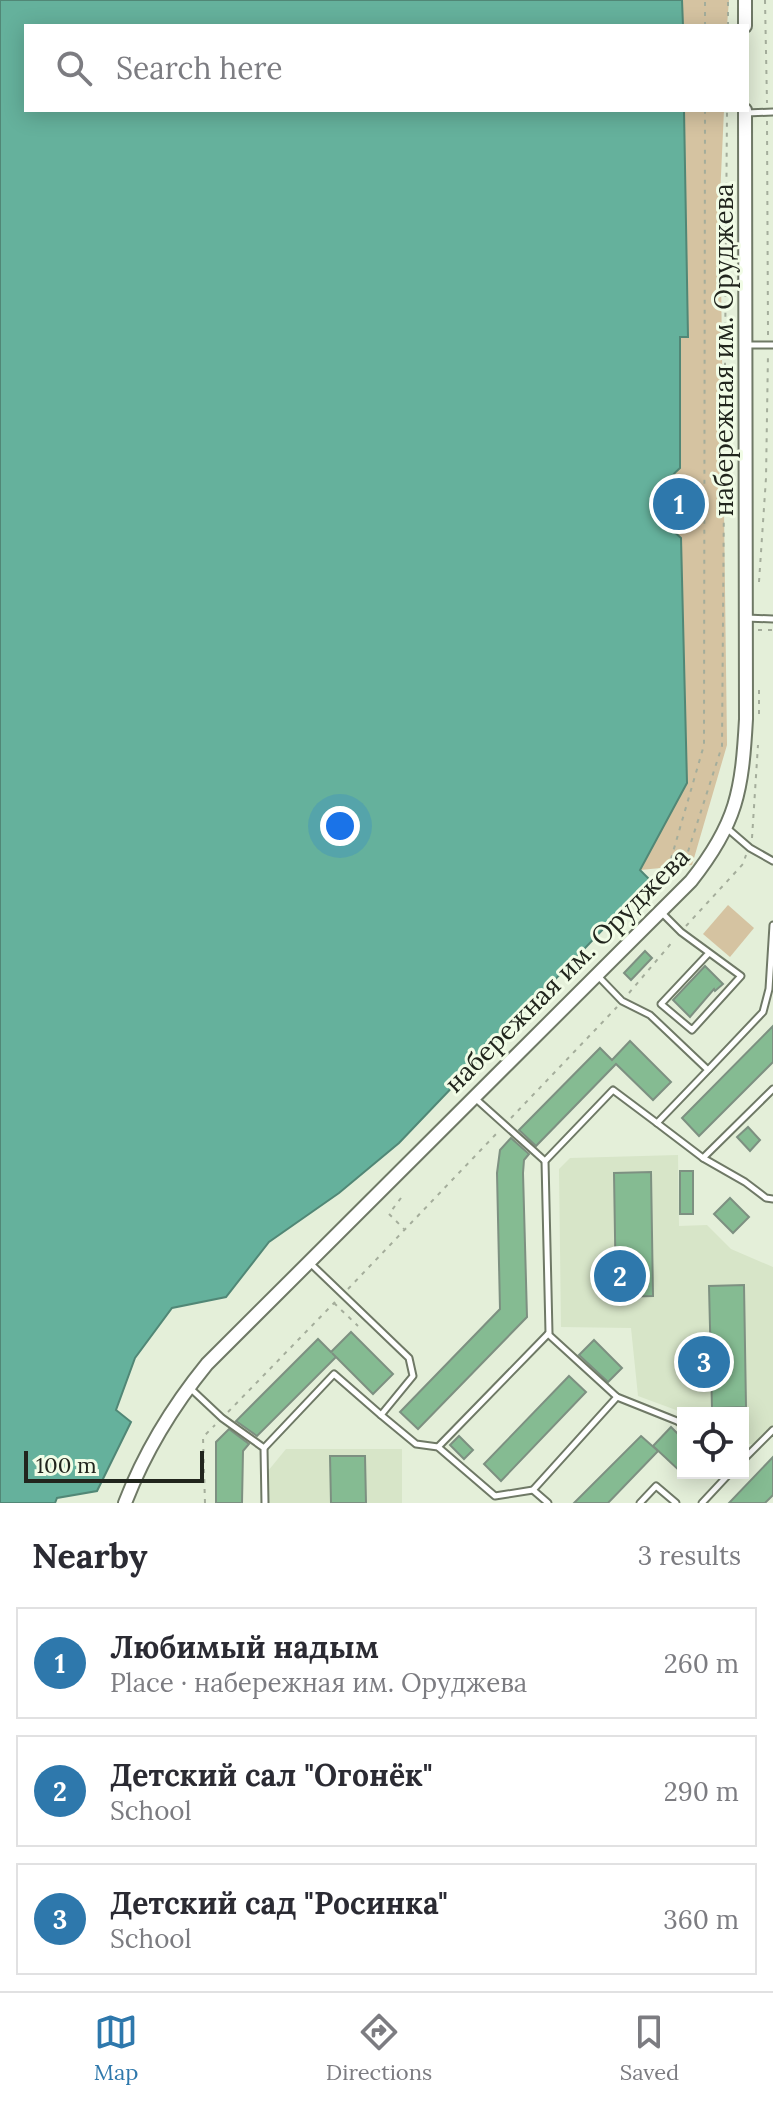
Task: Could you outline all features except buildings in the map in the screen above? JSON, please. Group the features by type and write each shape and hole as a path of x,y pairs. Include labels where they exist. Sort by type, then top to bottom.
{"street":[{"path":"745,0 745,24"},
{"name":"набережная им. Оруджева","path":"125,1503 150,1445 188,1387 308,1261 661,912 701,868 727,829 737,803 744,757 751,618 745,112"}],"lane":[{"path":"749,111 770,112"},
{"path":"746,345 770,345"},
{"path":"751,618 773,619"},
{"path":"727,829 750,848 773,861"},
{"path":"661,912 708,954 741,976 692,1030 661,1004 708,954"},
{"path":"657,1123 763,1012 769,989 773,925"},
{"path":"596,974 622,1001 650,1015 708,1070"},
{"path":"703,1158 773,1089"},
{"path":"438,1447 548,1334 545,1161 613,1090 703,1158 766,1198 773,1199"},
{"path":"473,1096 545,1161"},
{"path":"308,1261 409,1358 413,1376 381,1415"},
{"path":"548,1334 617,1397 677,1421"},
{"path":"265,1503 264,1448 334,1374 416,1444 438,1447 495,1496 533,1490 617,1397"},
{"path":"188,1387 222,1418 264,1448"},
{"path":"749,1454 773,1430"},
{"path":"702,1503 724,1479"},
{"path":"640,1503 656,1486 676,1503"},
{"path":"533,1490 548,1503"}],"path":[{"path":"705,0 705,24"},
{"path":"728,0 728,24"},
{"path":"759,587 770,345 770,112 765,0"},
{"path":"671,859 704,745 705,112"},
{"path":"685,861 722,746 727,112"},
{"path":"751,618 757,630 773,630"},
{"path":"759,673 759,717"},
{"path":"205,1503 203,1437 343,1295 622,1001 743,864 753,837 758,732"},
{"path":"401,1198 389,1214 405,1230"},
{"path":"334,1303 358,1326"}],"shaded area":[{"path":"682,0 729,0 727,24 683,24"},
{"path":"684,112 724,112 720,197 727,745 692,865 640,870 656,837 664,524 660,499 663,486 680,468 680,337 688,336"},
{"path":"728,905 754,928 730,957 703,934"},
{"path":"678,1155 679,1226 707,1225 731,1249 773,1267 773,1426 755,1444 749,1444 749,1407 677,1407 677,1411 638,1396 631,1328 561,1327 559,1169 570,1158"},
{"path":"286,1449 402,1449 402,1503 269,1503 268,1471"}],"water":[{"path":"0,0 682,0 683,24 24,24 24,112 684,112 688,337 680,337 680,468 664,486 659,503 665,520 681,538 687,783 640,870 650,880 399,1143 339,1193 269,1242 226,1297 172,1308 135,1358 116,1410 131,1422 97,1491 57,1498 55,1503 0,1503"}],"place":[{"name":"Любимый надым","path":"679,504"},
{"name":"Детский сал \"Огонёк\"","path":"620,1276"},
{"name":"Детский сад \"Росинка\"","path":"704,1362"}]}
